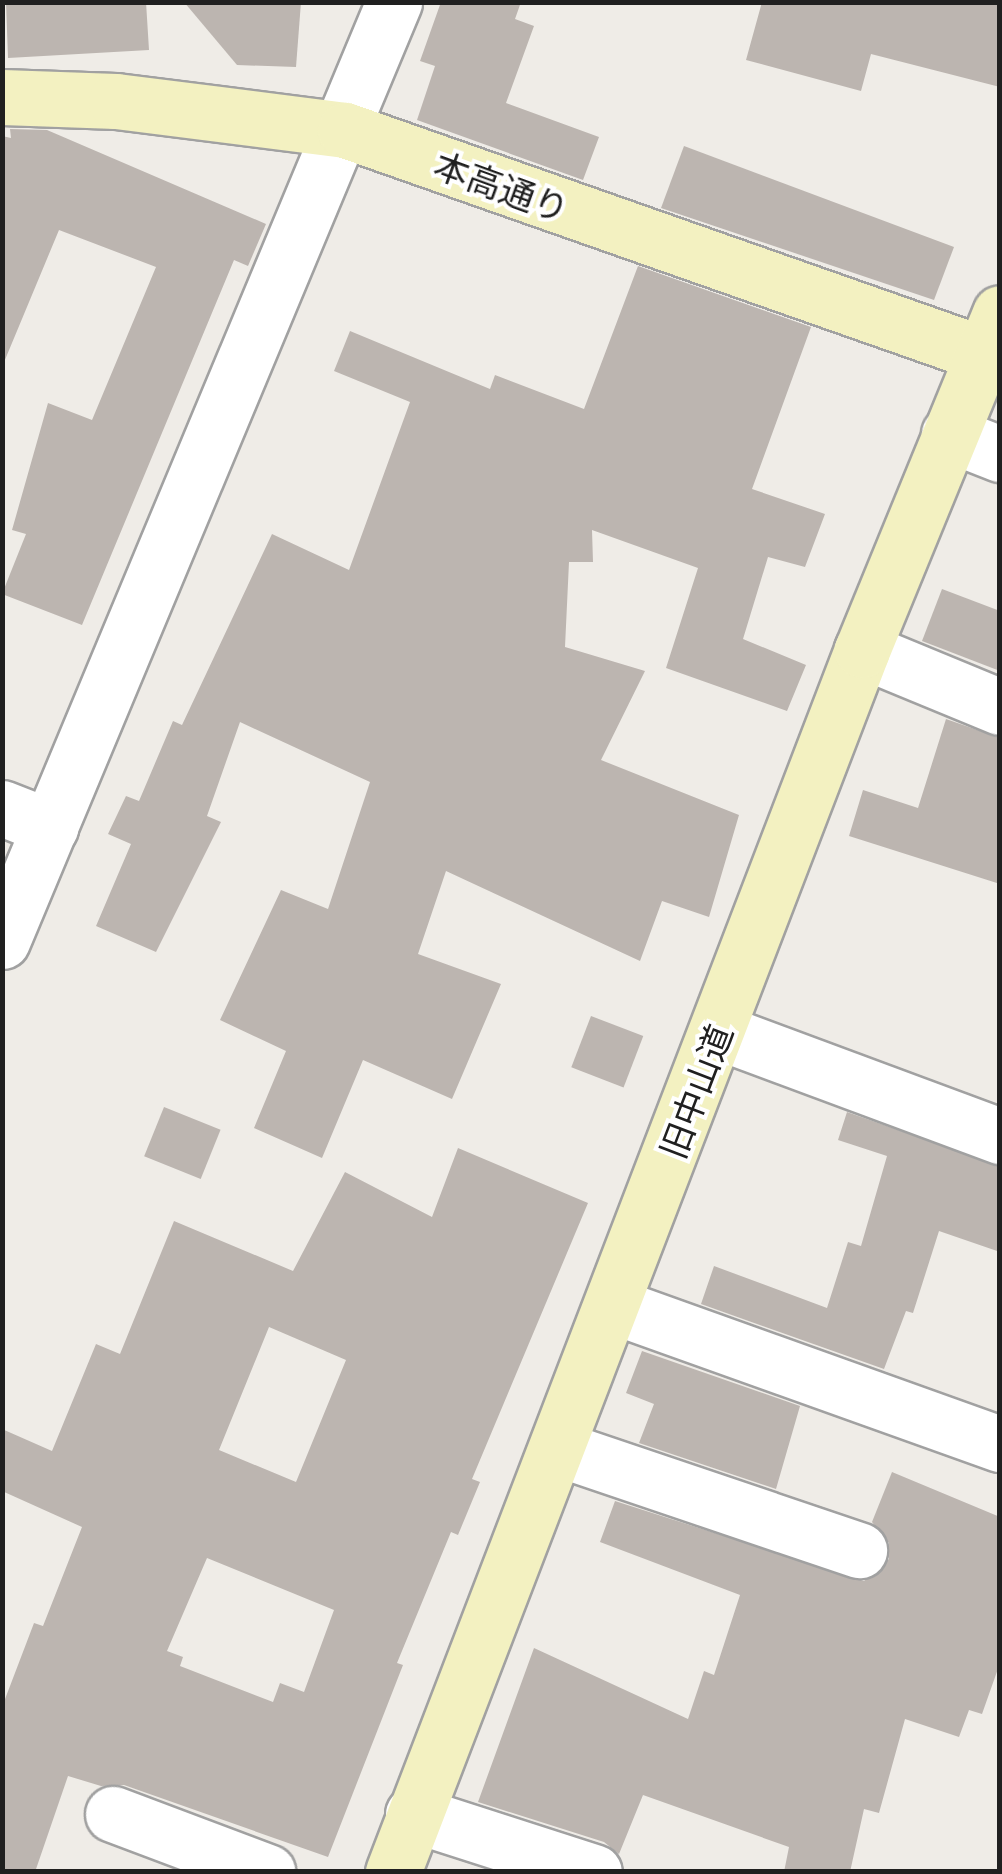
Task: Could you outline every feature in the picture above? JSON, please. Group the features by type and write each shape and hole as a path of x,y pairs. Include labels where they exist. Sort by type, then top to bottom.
{"main road":[{"name":"本高通り","path":"2,97 116,101 345,130 992,333"},
{"name":"旧中山道","path":"394,1872 413,1814 720,1032 862,650 992,333"}],"street":[{"path":"2,940 26,818 345,130 394,2"},
{"path":"949,434 1000,454"},
{"path":"862,650 1000,707"},
{"path":"720,1032 1000,1136"},
{"path":"614,1306 1000,1444"},
{"path":"558,1448 859,1550"},
{"path":"112,1814 266,1872"},
{"path":"413,1814 594,1872"}],"building":[{"path":"6,2 146,2 149,50 8,58"},
{"path":"184,2 301,2 296,67 237,65"},
{"path":"441,2 521,2 515,19 534,26 506,103 599,137 583,180 417,120 435,66 420,61"},
{"path":"762,2 1000,2 1000,87 871,54 861,91 746,60"},
{"path":"10,129 47,130 266,224 248,266 234,260 82,625 2,594 26,534 12,530 48,403 92,420 156,267 59,230 2,367 2,136 11,138"},
{"path":"684,146 954,247 934,300 661,208"},
{"path":"638,266 811,327 752,489 825,514 805,567 768,557 743,639 806,665 787,711 666,668 698,568 592,530 593,562 569,562 565,647 645,671 601,760 739,815 709,917 662,901 640,961 446,871 418,954 501,984 452,1099 363,1060 322,1158 254,1128 286,1051 220,1020 281,890 328,909 370,782 240,722 207,816 221,822 156,952 96,926 131,844 108,834 126,796 139,801 173,721 182,725 272,534 349,570 410,402 334,371 350,331 490,389 495,375 584,409"},
{"path":"942,589 1000,611 1000,671 922,641"},
{"path":"946,719 1000,738 1000,884 849,836 863,790 918,808"},
{"path":"591,1016 643,1036 624,1087 571,1067"},
{"path":"164,1107 221,1130 201,1179 144,1156"},
{"path":"847,1112 1000,1166 1000,1252 939,1231 913,1313 906,1311 884,1369 701,1304 714,1266 827,1308 848,1242 861,1246 887,1156 838,1140"},
{"path":"458,1148 588,1203 472,1479 480,1482 458,1535 451,1532 397,1663 403,1665 328,1857 124,1785 101,1786 68,1776 35,1872 2,1872 2,1707 34,1623 43,1626 82,1527 2,1491 2,1429 52,1451 96,1344 120,1354 174,1221 293,1271 345,1172 432,1217","holes":["269,1327 346,1360 296,1482 219,1450","207,1558 334,1610 304,1692 280,1683 273,1702 180,1666 183,1657 167,1651"]},
{"path":"642,1351 800,1406 776,1489 639,1443 654,1404 626,1393"},
{"path":"892,1472 1000,1517 1000,1663 982,1714 969,1710 959,1737 905,1719 879,1813 864,1809 850,1872 784,1872 789,1847 643,1795 619,1854 604,1842 478,1802 534,1648 688,1719 704,1671 714,1675 740,1595 600,1542 615,1501 864,1581 889,1559 889,1543 872,1522"}]}
